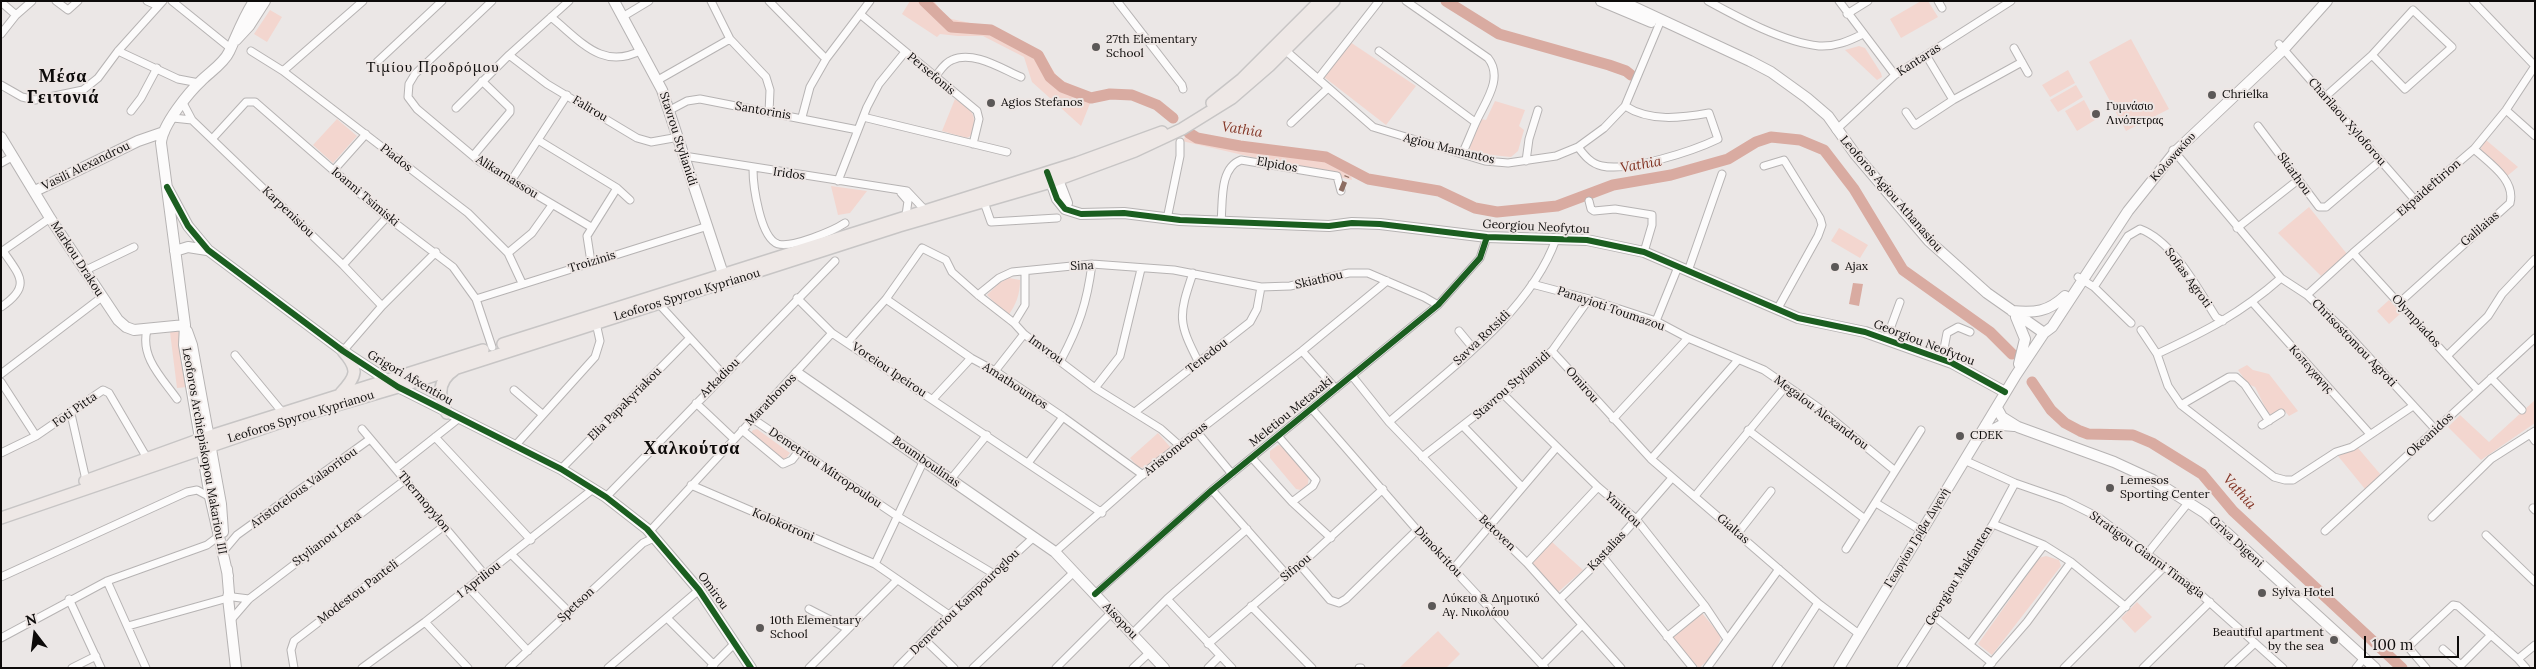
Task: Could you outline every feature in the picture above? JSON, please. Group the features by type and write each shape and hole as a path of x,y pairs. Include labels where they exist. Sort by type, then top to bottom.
{"main road":[{"name":"Leoforos Spyrou Kyprianou","path":"1,518 283,413 724,278 984,202 1052,176 1153,136 1189,118 1242,79 1320,1"},
{"name":"Leoforos Spyrou Kyprianou","path":"1,511 147,458 398,387 461,365 658,303 724,278 924,209 1052,176 1135,151 1182,129 1232,98 1285,50 1334,1"},
{"path":"340,395 350,384 355,372 354,364 344,351"},
{"path":"447,413 441,403 440,389 445,376 461,365"}],"street":[{"path":"1,34 16,15 32,1"},
{"path":"56,1 68,10 78,1"},
{"path":"147,1 161,3"},
{"path":"172,1 229,47"},
{"name":"Leoforos Archiepiskopou Makariou III","path":"229,47 254,1"},
{"name":"Leoforos Archiepiskopou Makariou III","path":"221,535 206,442 184,345 184,325 167,187 161,157 161,139 173,118 214,62 249,26 265,1"},
{"path":"377,62 442,1"},
{"name":"Alikarnassou","path":"492,1 414,74 409,84 408,97 417,109 472,156 591,227"},
{"path":"456,108 509,55 569,1"},
{"name":"Stavrou Stylianidi","path":"614,1 658,80 670,110 724,278"},
{"path":"624,16 649,1"},
{"path":"711,1 730,39 766,77 770,90 769,113"},
{"path":"769,1 826,59"},
{"path":"802,117 810,87 826,59 870,1"},
{"path":"1117,1 1155,48 1182,85 1183,90"},
{"path":"1318,79 1378,1"},
{"path":"1406,1 1488,58 1494,65 1495,77 1491,92 1475,122 1462,154"},
{"name":"Leoforos Agiou Athanasiou","path":"1601,1 1660,23"},
{"name":"Leoforos Agiou Athanasiou","path":"1621,1 1660,23 1766,76 1834,128 1929,241 2011,311 2044,333"},
{"path":"1708,1 1742,19 1799,42 1820,46 1834,45 1849,41 1863,34"},
{"path":"1838,1 1895,75"},
{"path":"1847,14 1868,1"},
{"path":"1938,1 1942,8"},
{"name":"Kantaras","path":"1834,128 1895,75 2011,1"},
{"name":"Κολωνακίου","path":"2281,46 2320,1"},
{"name":"Κολωνακίου","path":"2044,333 2052,327 2139,186 2173,150 2327,1"},
{"path":"2473,1 2535,66"},
{"path":"1,2 16,15"},
{"path":"1,85 29,99 42,100 83,90 92,85 118,51 161,3"},
{"path":"282,71 359,3"},
{"path":"2325,96 2372,55 2413,10 2452,47 2405,89 2372,55"},
{"name":"Persefonis","path":"860,14 977,111 979,119 973,144"},
{"path":"551,17 593,51 604,56 615,59 628,57 642,50"},
{"name":"Agiou Mamantos","path":"1328,88 1373,127 1462,154 1492,162 1526,161 1556,156 1578,147 1604,128 1625,106 1660,23"},
{"path":"658,80 730,39"},
{"name":"Charilaou Xyloforou","path":"2281,46 2415,200"},
{"path":"2014,48 2028,73"},
{"path":"1285,50 1328,88 1291,124"},
{"path":"118,51 191,84 201,81"},
{"name":"Piados","path":"251,51 282,71 468,213 508,253 522,283"},
{"path":"1379,51 1475,122"},
{"path":"838,181 863,117 879,84 905,52"},
{"name":"Falirou","path":"509,55 547,84 637,138 651,142 679,137"},
{"path":"1926,55 1953,100"},
{"path":"935,77 950,60 961,57 982,60 1021,77"},
{"path":"1906,112 1915,125 1953,100 2022,62"},
{"name":"Ekpaideftirion","path":"2307,295 2353,252 2474,149 2506,110 2535,66"},
{"path":"131,111 141,98 156,68"},
{"path":"472,156 510,110 482,82"},
{"path":"511,181 567,95"},
{"name":"Santorinis","path":"670,110 687,101 700,99 769,113 802,117 858,130"},
{"name":"Ioanni Tsimiski","path":"213,138 246,102 255,102 388,217 436,252 453,267 476,299 492,348"},
{"name":"Karpenisiou","path":"183,104 192,120 213,138 343,265 382,306"},
{"path":"1578,147 1592,162 1611,167 1658,159 1700,147 1718,139 1709,113 1690,116 1657,117 1636,113 1625,106"},
{"path":"1526,161 1529,139 1538,110"},
{"path":"2506,110 2535,136"},
{"path":"863,117 1007,152"},
{"path":"173,118 192,120"},
{"name":"Skiathou","path":"2258,126 2316,205 2326,207 2380,161"},
{"name":"Vasili Alexandrou","path":"35,192 138,141 164,132"},
{"path":"333,171 366,134"},
{"name":"Markou Drakou","path":"1,138 84,271 118,320 126,327 147,330 184,325"},
{"path":"538,140 617,188 630,200"},
{"name":"Vasili Alexandrou","path":"138,141 149,142 161,157"},
{"path":"1167,219 1180,156 1180,142"},
{"name":"Galilaias","path":"2399,303 2510,203 2513,194 2508,182 2474,149"},
{"name":"Chrisostomou Agroti","path":"2173,150 2281,278 2307,295 2354,341 2435,429"},
{"name":"Iridos","path":"684,156 907,191 924,209"},
{"path":"1,163 12,157"},
{"name":"Elpidos","path":"1221,222 1226,173 1233,163 1241,160 1337,176 1340,191"},
{"path":"1764,166 1784,160 1822,224 1818,236 1778,308"},
{"path":"753,168 753,186 760,214 771,239 777,244 786,244 810,238 832,231 845,223"},
{"path":"1688,271 1722,174"},
{"name":"Georgiou Neofytou","path":"1052,176 1066,202 1072,206 1098,212 1221,222 1329,226 1352,223 1380,224 1487,237 1587,240 1644,252 1798,318 1865,332 1942,359 1970,371 2005,392"},
{"name":"Georgiou Neofytou","path":"1052,176 1057,199 1065,209 1081,214 1098,212"},
{"path":"2238,228 2298,180"},
{"name":"Grigori Afxentiou","path":"167,187 188,226 208,250 344,351 398,387 458,419 561,469 606,497 650,533"},
{"path":"591,262 587,241 591,227 617,188"},
{"path":"895,189 907,197 906,215"},
{"path":"1589,201 1591,209 1594,211 1615,209 1652,215 1652,225 1644,252"},
{"path":"984,202 991,222 1057,218"},
{"path":"508,253 532,233 552,205"},
{"path":"343,265 388,217"},
{"path":"1,307 17,295 22,286 20,276 2,251 50,218"},
{"name":"Troizinis","path":"476,299 708,226"},
{"name":"Sofias Agroti","path":"2094,287 2128,236 2140,228 2158,239 2190,276 2216,317 2223,321"},
{"name":"Meletiou Metaxaki","path":"1095,594 1212,490 1336,389 1354,377 1438,305 1480,258 1487,237"},
{"name":"Savva Rotsidi","path":"1389,422 1503,321 1548,261 1556,239"},
{"path":"84,271 134,246"},
{"path":"175,251 188,247 208,250"},
{"name":"Imvrou","path":"886,299 922,248 946,260 952,272 1014,323 1024,334 1061,360 1095,388 1161,428 1179,445"},
{"path":"344,351 382,306 436,252"},
{"name":"Olympiados","path":"2353,252 2478,390"},
{"path":"2448,356 2488,316 2502,294 2535,259"},
{"name":"Arkadiou","path":"606,497 797,298 835,261"},
{"path":"1061,360 1076,332 1087,299 1092,264"},
{"name":"Sina","path":"978,295 999,278 1025,271 1092,264 1193,273"},
{"path":"1656,321 1678,267"},
{"path":"1095,388 1120,356 1141,268"},
{"path":"1014,323 1025,305 1025,271"},
{"path":"1193,273 1181,309 1182,329 1199,363"},
{"name":"Skiathou","path":"1193,273 1262,287 1290,286 1349,273 1368,273 1438,305"},
{"path":"2157,354 2201,334 2253,303 2281,278"},
{"path":"2080,279 2094,287 2130,323"},
{"name":"Κολωνακίου","path":"1997,408 2065,296 2080,279"},
{"name":"Aristomenous","path":"1056,552 1179,445 1302,351 1387,281"},
{"name":"Panayioti Toumazou","path":"1532,284 1589,298 1656,321 1688,338"},
{"name":"Tenedou","path":"1135,412 1250,322 1257,309 1262,287"},
{"path":"2011,311 2036,313 2045,311 2065,296"},
{"path":"1,374 102,297"},
{"name":"Voreiou Ipeirou","path":"797,298 832,333 1102,513"},
{"name":"Stavrou Stylianidi","path":"1422,457 1503,394 1552,350 1589,298"},
{"path":"848,342 886,299"},
{"name":"Amathountos","path":"886,299 971,358 996,371 1063,416 1143,475"},
{"path":"1886,340 1900,302"},
{"path":"658,303 724,375"},
{"name":"Κοπεγχαγης","path":"2253,303 2370,434"},
{"path":"2011,311 2023,328 2026,338 2016,375"},
{"path":"514,447 598,352 600,341 596,323"},
{"path":"1942,359 1947,334 1958,327 1970,332"},
{"path":"147,330 144,341 146,355 177,399"},
{"path":"2141,330 2157,354 2168,386 2181,405 2274,477 2293,480 2336,452 2352,447 2414,406"},
{"path":"1458,331 1473,348"},
{"name":"Marathonos","path":"650,533 691,485 798,373 832,333"},
{"path":"996,371 1024,334"},
{"name":"Elia Papakyriakou","path":"561,469 690,338"},
{"path":"1612,419 1688,338"},
{"name":"Megalou Alexandrou","path":"1688,338 1764,370 1819,408 1894,470"},
{"name":"Okeanidos","path":"2325,531 2384,479 2435,429 2535,338"},
{"name":"Omirou","path":"1552,350 1612,419"},
{"path":"1302,351 1336,389"},
{"path":"234,355 283,413"},
{"path":"933,399 971,358"},
{"path":"1651,459 1738,360"},
{"name":"Boumboulinas","path":"798,373 1056,552"},
{"name":"Betoven","path":"1354,377 1389,422 1488,525 1528,563 1621,668"},
{"path":"2181,405 2229,378 2236,377 2245,386 2266,423 2281,413"},
{"path":"2491,378 2522,410"},
{"path":"1,382 36,436"},
{"path":"1695,496 1786,386"},
{"name":"Foti Pitta","path":"1,453 36,436 71,414 103,390 109,393 147,458"},
{"path":"514,390 542,414"},
{"name":"Ymittou","path":"1503,394 1556,448 1636,519 1705,606 1727,638"},
{"path":"696,403 734,439"},
{"name":"Griva Digeni","path":"1997,408 2002,417 2018,427 2114,462 2153,480 2205,513 2375,668"},
{"name":"Γεωργίου Γρίβα Διγενή","path":"1838,668 1997,408"},
{"name":"Dimokritou","path":"1312,409 1418,530 1543,666"},
{"path":"71,414 86,480"},
{"path":"1028,463 1063,416"},
{"path":"396,468 458,419"},
{"name":"Demetriou Mitropoulou","path":"753,419 896,516 994,574"},
{"name":"Gialtas","path":"1612,419 1672,478 1818,603 1859,634"},
{"path":"1464,426 1521,486"},
{"path":"1980,437 2002,426 2018,427"},
{"name":"Thermopylon","path":"362,429 485,575"},
{"path":"742,430 783,464 792,460 799,451"},
{"path":"1748,430 1865,519"},
{"path":"1846,549 1876,503 1894,470 1921,430"},
{"path":"1197,432 1232,474"},
{"path":"2432,517 2491,459 2532,433 2535,441"},
{"path":"951,480 987,435"},
{"path":"1278,436 1316,480 1313,486 1292,502"},
{"path":"435,437 531,540"},
{"name":"Aristotelous Valaoritou","path":"224,548 237,535 370,440"},
{"name":"Leoforos Archiepiskopou Makariou III","path":"206,442 210,497 224,548 228,576 230,621 236,668"},
{"path":"1454,568 1521,486 1556,448"},
{"path":"1252,458 1292,502 1331,538"},
{"path":"874,564 924,460"},
{"name":"Stratigou Gianni Timagia","path":"1964,460 2015,483 2083,509 2147,554 2210,602 2283,668"},
{"name":"Kastalias","path":"1560,599 1603,557 1672,478"},
{"name":"Stylianou Lena","path":"230,621 249,599 405,480"},
{"name":"Georgiou Makfanten","path":"1901,668 1993,524 2015,483"},
{"name":"Kolokotroni","path":"691,485 874,564 950,615"},
{"path":"1528,563 1598,487"},
{"name":"1 Apriliou","path":"362,668 512,555 593,489"},
{"name":"Sifnou","path":"1208,644 1331,538 1383,489"},
{"path":"1,578 187,492 197,490 210,497"},
{"path":"1212,490 1287,575"},
{"path":"1738,533 1771,491"},
{"path":"1876,503 1922,531"},
{"path":"2147,554 2188,503"},
{"path":"1993,524 2044,545 2072,562 2126,607"},
{"name":"Modestou Panteli","path":"294,668 291,650 294,641 444,526"},
{"path":"1132,634 1167,599 1247,529"},
{"path":"1300,565 1330,600 1339,603 1346,599 1418,530"},
{"path":"643,543 650,533"},
{"name":"Omirou","path":"650,533 700,590 751,668"},
{"name":"Spetson","path":"509,668 643,543 650,533"},
{"path":"1,638 69,599 107,581 207,545 221,535"},
{"name":"Aristotelous Valaoritou","path":"221,535 237,535"},
{"path":"2486,535 2535,582"},
{"name":"Demetriou Kampouroglou","path":"896,668 1034,537"},
{"path":"207,545 224,548"},
{"path":"1970,644 2044,545"},
{"name":"Aisopou","path":"1056,552 1164,668"},
{"path":"512,555 569,612"},
{"path":"1603,557 1693,668"},
{"path":"1934,616 1970,644 1989,665 2027,622 2072,562"},
{"path":"2067,667 2164,567"},
{"path":"1707,668 1779,569"},
{"path":"972,668 1074,572"},
{"path":"811,667 897,580"},
{"path":"107,581 146,668"},
{"path":"469,588 528,651"},
{"path":"608,668 700,590"},
{"path":"128,626 228,596 249,599"},
{"path":"69,599 101,668"},
{"path":"1167,599 1232,668"},
{"path":"2143,668 2210,602"},
{"path":"1776,668 1818,603"},
{"path":"1251,606 1312,668"},
{"path":"1667,637 1705,606"},
{"path":"2426,668 2408,647 2448,608 2453,606 2458,606 2518,658 2526,668"},
{"path":"809,609 848,629"},
{"path":"1056,668 1112,612"},
{"path":"667,618 712,666 735,643"},
{"path":"425,622 468,668"},
{"path":"1543,666 1582,625"},
{"path":"2443,649 2461,664 2491,635"},
{"path":"925,640 954,668"},
{"path":"2228,668 2255,643"},
{"path":"2518,658 2535,645"},
{"path":"1134,668 1150,652"},
{"path":"72,668 96,656"},
{"path":"1208,668 1220,656"},
{"path":"2356,668 2364,658"}],"shaded area":[{"path":"910,1 934,1 947,18 993,28 1040,51 1059,79 1093,96 1081,126 1032,82 1024,57 983,36 940,34 937,37 902,14"},
{"path":"1921,1 1928,1 1938,17 1901,38 1890,19"},
{"path":"270,10 282,17 267,42 254,34"},
{"path":"2131,39 2169,109 2126,131 2089,62"},
{"path":"1350,42 1416,86 1386,125 1324,77"},
{"path":"1859,46 1865,48 1882,77 1877,80 1845,50"},
{"path":"2068,70 2075,83 2050,97 2042,85"},
{"path":"2076,85 2083,97 2058,112 2050,100"},
{"path":"955,99 970,110 974,117 972,135 967,138 942,131"},
{"path":"2084,100 2095,120 2077,131 2065,111"},
{"path":"1495,101 1525,110 1519,126 1524,130 1518,151 1511,157 1472,153 1468,145 1481,119 1486,120"},
{"path":"337,119 357,136 333,163 313,145"},
{"path":"1186,136 1325,160 1350,172 1352,180 1182,141"},
{"path":"2486,140 2518,167 2506,177 2479,151"},
{"path":"831,186 867,191 850,213 838,215"},
{"path":"2309,207 2347,254 2321,276 2278,233"},
{"path":"1839,228 1868,245 1860,258 1831,241"},
{"path":"1009,278 1020,280 1017,299 1008,316 987,295 999,283"},
{"path":"1853,283 1863,284 1859,306 1849,304"},
{"path":"2389,300 2401,313 2389,324 2377,311"},
{"path":"179,331 187,387 177,388 170,332"},
{"path":"2247,365 2253,370 2269,374 2298,411 2289,416 2283,409 2274,415 2268,413 2255,387 2248,384 2238,370"},
{"path":"2535,400 2535,423 2481,460 2448,427 2460,415 2489,442"},
{"path":"757,429 790,453 784,461 751,433"},
{"path":"1158,433 1171,448 1145,468 1138,467 1130,458"},
{"path":"1278,445 1285,446 1309,473 1308,484 1301,490 1296,489 1270,458 1270,451"},
{"path":"2358,448 2381,475 2365,489 2338,456"},
{"path":"1552,542 1583,570 1557,593 1531,564"},
{"path":"2046,556 2059,560 2061,566 1992,655 1978,644 2039,558"},
{"path":"2137,602 2152,617 2135,633 2121,618"},
{"path":"1702,613 1721,636 1713,654 1699,668 1671,638"},
{"path":"1438,631 1460,654 1446,668 1399,668"}],"waterway":[{"name":"Vathia","path":"924,1 951,27 991,30 1038,55 1050,77 1062,87 1091,98 1110,94 1132,95 1157,105 1173,118"},
{"path":"1446,1 1499,34 1609,65 1626,71 1631,75"},
{"name":"Vathia","path":"1189,133 1197,138 1240,146 1326,157 1368,179 1439,191 1475,208 1497,212 1557,206 1613,185 1671,175 1728,159 1756,142 1771,137 1800,140 1824,150 1854,189 1903,270 1990,332 2012,354"},
{"name":"Vathia","path":"2032,382 2051,410 2065,423 2088,434 2133,435 2152,443 2202,474 2233,511 2402,668"}],"marked path":[{"path":"1341,191 1347,176"}],"cycle path":[{"path":"1047,172 1057,199 1065,209 1081,214 1124,213 1180,220 1329,226 1352,223 1380,224 1487,237 1587,240 1644,252 1798,318 1865,332 1952,363 2005,392"},
{"path":"167,187 188,226 208,250 343,351 398,387 561,469 606,497 647,529 699,590 751,668"},
{"path":"1095,594 1212,490 1438,305 1480,258 1487,237"}],"place":[{"name":"27th Elementary School","path":"1096,47"},
{"name":"Chrielka","path":"2212,95"},
{"name":"Agios Stefanos","path":"991,103"},
{"name":"Γυμνάσιο Λινόπετρας","path":"2096,114"},
{"name":"Ajax","path":"1835,267"},
{"name":"CDEK","path":"1960,436"},
{"name":"Lemesos Sporting Center","path":"2110,488"},
{"name":"Sylva Hotel","path":"2262,593"},
{"name":"Λύκειο & Δημοτικό Αγ. Νικολάου","path":"1432,606"},
{"name":"10th Elementary School","path":"760,628"},
{"name":"Beautiful apartment by the sea","path":"2334,640"}],"district":[{"name":"Τιμίου Προδρόμου","path":"433,68"},
{"name":"Μέσα Γειτονιά","path":"63,87"},
{"name":"Χαλκούτσα","path":"692,449"}]}
